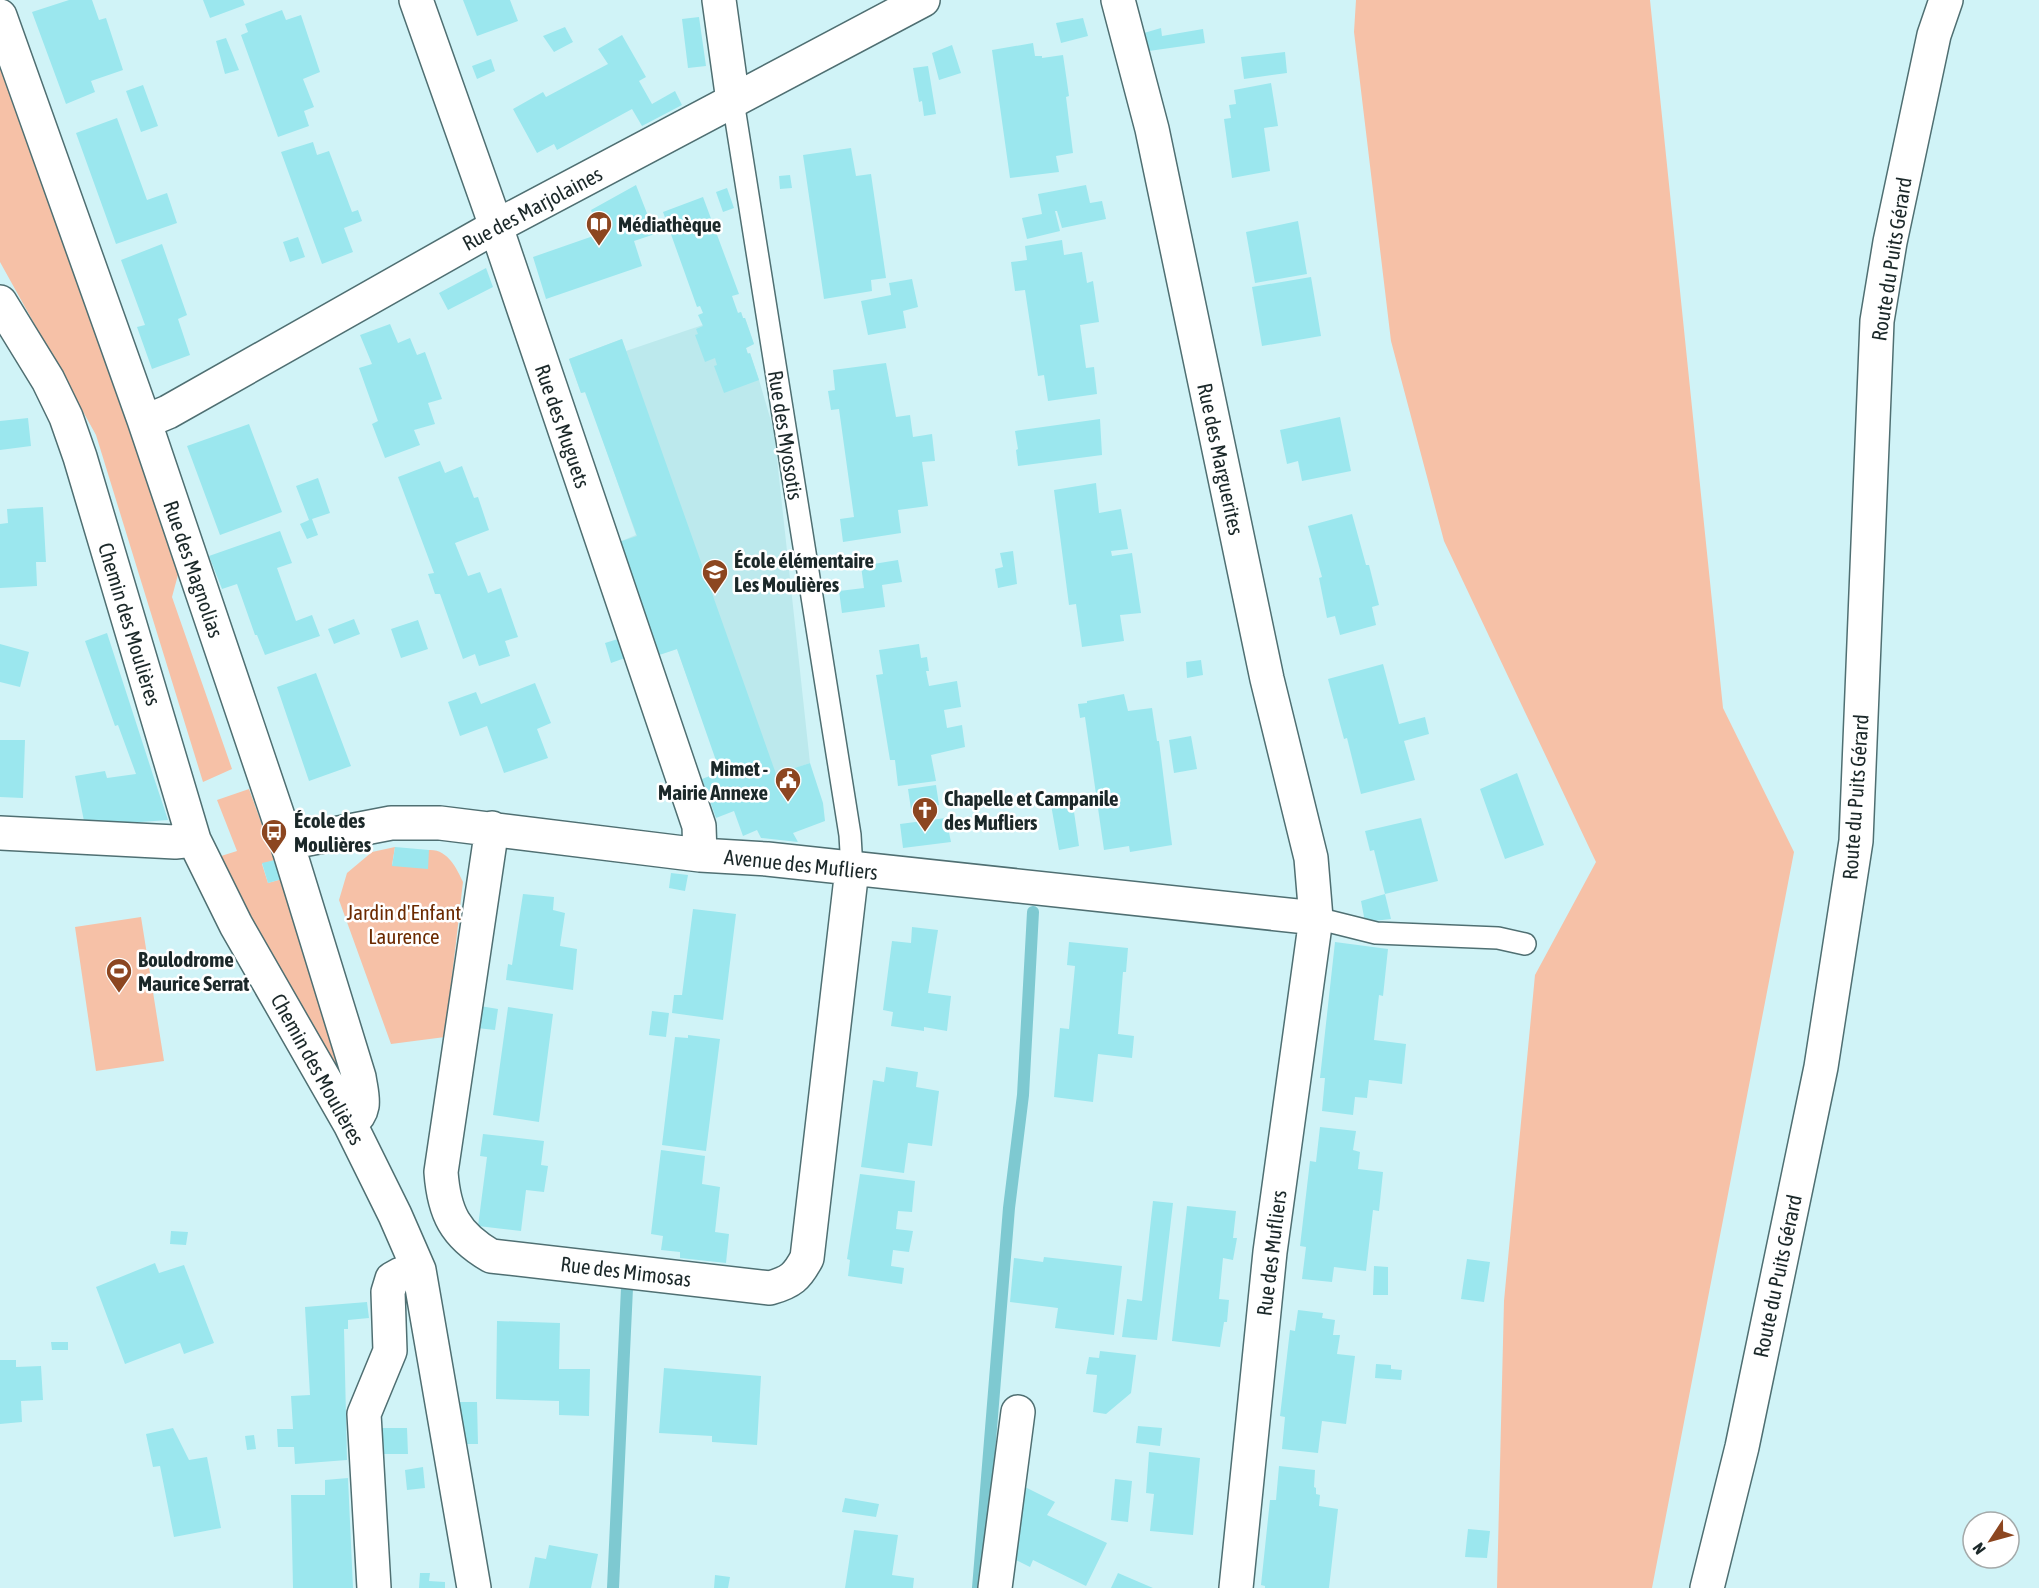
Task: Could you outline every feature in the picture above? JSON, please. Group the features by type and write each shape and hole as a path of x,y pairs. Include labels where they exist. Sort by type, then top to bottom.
{"street":[{"name":"Rue des Muguets","path":"416,0 699,826 700,855"},
{"name":"Rue des Myosotis","path":"719,0 733,101"},
{"name":"Rue des Marjolaines","path":"144,420 168,412 495,226 923,0"},
{"name":"Rue des Marguerites","path":"1118,0 1152,129 1265,667 1311,858 1316,918"},
{"name":"Route du Puits Gérard","path":"1707,1588 1742,1447 1821,1067 1856,841 1877,321 1890,242 1934,35 1946,0"},
{"name":"Rue des Magnolias","path":"0,16 144,420 288,843 359,1077 363,1100 362,1110 358,1118 350,1124"},
{"name":"Chemin des Moulières","path":"0,302 48,380 66,417 80,457 194,840 236,925 350,1124 395,1215 419,1270 474,1588"},
{"name":"Avenue des Mufliers","path":"288,843 391,824 440,823 700,855 767,859 1316,918"},
{"name":"Rue des Mimosas","path":"492,828 441,1172 442,1196 461,1234 491,1256 770,1288 786,1284 799,1274 807,1258 852,869"},
{"path":"0,833 175,842 194,840"},
{"name":"Rue des Mufliers","path":"1236,1588 1270,1252 1316,918"},
{"path":"374,1588 364,1414 390,1351 388,1292 392,1279 401,1274 419,1270"},
{"path":"995,1588 1018,1412"}],"lane":[{"name":"Rue des Myosotis","path":"733,101 848,823 852,869"},
{"path":"1316,918 1376,933 1498,938 1525,944"}],"shaded area":[{"name":"École élémentaire Les Moulières","path":"741,312 754,344 746,348 747,353 750,353 774,431 810,763 728,791 677,649 659,655 619,542 636,535 586,392 581,393 569,359 622,339 626,351"}],"green space":[{"path":"1356,0 1650,0 1723,708 1794,852 1652,1588 1497,1588 1504,1301 1535,975 1596,862 1444,541 1391,341 1354,32"},
{"path":"0,50 182,560 172,597 232,769 203,782 96,435 0,262"},
{"path":"249,789 275,860 262,864 268,883 282,879 346,1075 337,1072 218,857 237,851 217,800"},
{"name":"Jardin d'Enfant Laurence","path":"395,847 392,865 425,851 436,851 447,856 463,882 445,1037 391,1044 339,900 347,873 372,852"},
{"name":"Boulodrome Maurice Serrat","path":"141,917 164,1061 96,1071 75,927"}],"building":[{"path":"69,0 92,0 99,20 106,18 123,70 91,81 95,92 66,104 32,12"},
{"path":"203,0 243,0 245,5 210,18"},
{"path":"463,0 510,0 518,21 477,36"},
{"path":"282,10 286,20 301,15 320,72 303,79 314,107 304,111 309,126 278,137 241,35 248,32 245,24"},
{"path":"699,17 706,66 688,68 682,19"},
{"path":"1083,18 1088,36 1061,43 1056,23"},
{"path":"565,27 573,42 554,52 543,36"},
{"path":"1161,28 1162,36 1203,29 1205,43 1149,51 1144,33"},
{"path":"622,35 646,77 639,81 652,104 675,91 682,105 642,126 632,109 557,150 554,144 537,153 513,109 543,92 546,97 608,64 598,49"},
{"path":"226,38 239,70 225,74 216,41"},
{"path":"1033,43 1035,56 1042,56 1042,58 1063,55 1069,96 1066,97 1073,153 1056,156 1059,172 1010,178 992,50"},
{"path":"952,45 961,73 939,80 932,53"},
{"path":"1285,52 1287,73 1244,79 1241,57"},
{"path":"491,59 495,71 477,79 472,66"},
{"path":"928,66 936,114 924,116 913,68"},
{"path":"1271,83 1278,126 1264,128 1270,171 1232,178 1224,119 1231,118 1229,105 1236,104 1234,90"},
{"path":"143,85 158,126 141,132 126,91"},
{"path":"117,118 147,200 167,193 177,223 116,244 76,133"},
{"path":"313,142 317,155 329,151 352,212 358,210 362,221 344,228 353,252 322,264 281,152"},
{"path":"851,148 856,176 871,174 886,278 871,280 872,291 824,299 803,155"},
{"path":"790,175 792,188 780,189 779,176"},
{"name":"Médiathèque","path":"636,185 655,234 634,241 642,266 546,299 533,257 599,234 591,210"},
{"path":"1086,185 1090,203 1102,201 1106,219 1062,228 1057,211 1055,211 1060,231 1027,239 1022,218 1042,214 1038,194"},
{"path":"727,188 734,208 723,212 716,192"},
{"path":"703,197 739,294 732,296 738,313 741,312 745,318 754,344 746,348 748,354 750,353 759,380 724,393 714,366 717,365 715,358 705,362 695,335 698,334 696,329 703,326 698,315 703,313 700,306 697,307 663,212"},
{"path":"1298,221 1307,274 1255,283 1246,232"},
{"path":"298,237 305,257 290,262 283,242"},
{"path":"1062,240 1064,255 1082,252 1087,283 1093,281 1099,322 1080,325 1086,368 1094,367 1097,394 1048,401 1044,375 1038,376 1025,290 1015,291 1011,262 1027,260 1025,246"},
{"path":"162,244 187,315 178,319 190,355 152,369 137,327 145,325 121,260"},
{"path":"486,268 493,287 448,310 439,293"},
{"path":"1311,277 1321,336 1262,346 1252,287"},
{"path":"912,279 918,307 903,311 906,328 868,335 861,301 891,295 889,283"},
{"path":"390,324 398,343 410,338 417,355 425,352 442,399 428,403 435,424 414,430 420,445 385,458 372,424 378,421 359,368 372,364 360,335"},
{"path":"622,339 776,774 810,763 823,803 825,821 793,833 798,842 761,838 757,830 743,836 734,811 716,818 702,779 720,772 677,649 659,655 619,542 637,536 585,392 581,393 569,359"},
{"path":"886,363 896,417 910,415 913,437 932,434 935,461 922,462 928,506 898,510 901,533 843,542 840,519 854,517 839,409 831,410 828,391 835,390 833,370"},
{"path":"1340,417 1351,471 1302,481 1298,461 1287,464 1280,430"},
{"path":"28,418 31,446 0,450 0,421"},
{"path":"1100,419 1102,455 1018,466 1015,431"},
{"path":"249,424 282,512 220,535 187,446"},
{"path":"440,461 445,473 462,466 474,498 478,497 489,530 455,543 468,576 480,572 488,593 501,588 518,637 505,641 510,656 479,666 475,654 463,659 440,594 435,594 428,574 434,573 398,477"},
{"path":"318,478 330,513 312,519 318,535 307,539 300,524 309,520 296,486"},
{"path":"1096,483 1099,513 1121,509 1128,549 1111,551 1112,556 1132,553 1141,613 1120,615 1124,641 1082,647 1076,604 1069,605 1054,490"},
{"path":"43,507 46,562 36,562 37,586 0,588 0,524 8,523 7,509"},
{"path":"1352,514 1379,605 1372,607 1376,625 1340,635 1335,616 1327,618 1319,578 1322,577 1308,526"},
{"path":"280,531 292,563 277,568 296,621 312,615 320,636 265,655 255,635 237,584 222,589 209,556"},
{"path":"1013,551 1017,584 998,588 995,569 1003,567 1000,553"},
{"path":"898,560 902,582 882,585 885,607 842,613 839,591 864,588 861,566"},
{"path":"354,619 360,634 334,644 328,629"},
{"path":"418,620 428,649 401,658 391,629"},
{"path":"107,633 168,820 85,826 75,776 105,771 107,778 136,774 118,725 115,726 85,641"},
{"path":"618,639 625,658 611,663 605,643"},
{"path":"0,644 29,652 20,687 0,682"},
{"path":"919,644 921,658 927,657 929,671 926,671 929,686 957,681 961,707 944,710 947,728 962,725 965,747 931,755 936,781 898,786 895,760 890,760 876,675 883,674 879,650"},
{"path":"1201,660 1203,675 1187,678 1186,662"},
{"path":"1383,664 1399,724 1425,717 1429,734 1404,741 1415,780 1361,794 1347,738 1344,739 1328,679"},
{"path":"316,673 351,766 309,781 277,687"},
{"path":"535,683 551,723 537,729 548,758 504,773 487,726 460,736 448,702 476,692 481,704"},
{"path":"1124,694 1128,711 1152,708 1157,741 1159,741 1172,845 1130,852 1129,846 1104,850 1085,717 1080,718 1078,704"},
{"path":"1191,736 1197,769 1174,773 1169,740"},
{"path":"0,740 25,740 23,798 0,797"},
{"path":"1517,773 1544,845 1505,859 1480,789"},
{"path":"936,785 939,805 911,809 908,789"},
{"path":"1069,796 1079,846 1059,850 1050,799"},
{"name":"Chapelle et Campanile des Mufliers","path":"946,818 951,842 903,848 900,824"},
{"path":"1421,818 1438,881 1385,894 1374,850 1370,851 1365,831"},
{"path":"395,847 429,850 428,869 392,866"},
{"path":"275,860 282,879 268,883 262,863"},
{"path":"671,873 688,875 685,891 669,888"},
{"path":"523,894 554,897 553,910 565,913 560,946 577,949 573,990 506,980 508,964 512,965"},
{"path":"1385,894 1391,919 1365,922 1361,901"},
{"path":"693,909 736,914 723,1020 672,1013 674,995 682,995"},
{"path":"912,927 938,930 928,993 951,996 947,1031 924,1027 924,1031 891,1026 893,1012 883,1010 892,941 911,943"},
{"path":"1069,942 1128,948 1126,972 1123,972 1118,1034 1134,1036 1132,1058 1098,1054 1093,1102 1054,1097 1060,1028 1069,1029 1075,966 1067,965"},
{"path":"1335,942 1388,949 1383,996 1379,995 1374,1040 1406,1044 1402,1084 1369,1080 1367,1098 1355,1097 1353,1115 1322,1111 1325,1078 1320,1078"},
{"path":"480,1006 498,1009 495,1030 477,1028"},
{"path":"508,1007 553,1014 539,1122 493,1115"},
{"path":"652,1011 669,1013 666,1037 649,1035"},
{"path":"688,1035 720,1039 706,1151 662,1145 675,1037 688,1038"},
{"path":"886,1067 918,1072 916,1087 939,1091 932,1146 908,1143 904,1173 861,1167 873,1080 884,1082"},
{"path":"1320,1127 1356,1131 1353,1150 1360,1152 1358,1169 1383,1172 1379,1211 1373,1210 1366,1271 1334,1267 1332,1282 1302,1279 1306,1247 1300,1246 1310,1161 1316,1162"},
{"path":"483,1134 544,1141 541,1165 548,1166 544,1192 526,1190 521,1231 478,1226 487,1157 480,1156"},
{"path":"661,1150 705,1156 702,1184 720,1187 715,1232 729,1234 726,1263 680,1258 680,1252 661,1250 663,1236 651,1234"},
{"path":"860,1174 915,1181 912,1212 898,1211 896,1229 913,1231 909,1252 893,1250 891,1266 904,1268 902,1284 848,1276 850,1260 847,1259"},
{"path":"1153,1201 1173,1203 1157,1340 1122,1337 1127,1299 1142,1301"},
{"path":"1187,1206 1236,1211 1233,1238 1237,1238 1233,1260 1223,1258 1219,1299 1229,1300 1227,1322 1224,1322 1220,1347 1172,1341"},
{"path":"171,1231 188,1232 186,1245 170,1244"},
{"path":"1044,1257 1122,1266 1114,1335 1055,1328 1058,1308 1010,1302 1014,1258 1043,1262"},
{"path":"1467,1259 1490,1262 1484,1302 1461,1299"},
{"path":"155,1263 159,1273 184,1265 214,1343 184,1354 180,1343 125,1364 96,1287"},
{"path":"1374,1266 1388,1267 1388,1295 1373,1295"},
{"path":"367,1302 369,1318 348,1320 348,1329 344,1329 347,1460 295,1464 294,1447 278,1447 277,1429 293,1429 291,1396 310,1395 305,1307"},
{"path":"1298,1310 1323,1313 1322,1318 1335,1320 1333,1335 1340,1335 1337,1354 1355,1356 1346,1424 1322,1421 1318,1453 1282,1449 1285,1417 1280,1416 1290,1330 1295,1331"},
{"path":"497,1321 560,1323 559,1369 590,1369 589,1416 559,1415 559,1401 496,1399"},
{"path":"51,1342 68,1342 68,1350 52,1350"},
{"path":"1100,1351 1136,1355 1131,1393 1106,1414 1093,1412 1097,1375 1086,1374 1089,1357 1099,1358"},
{"path":"0,1360 16,1360 16,1367 41,1366 43,1400 21,1401 22,1422 0,1424"},
{"path":"1376,1364 1391,1365 1391,1369 1402,1370 1401,1380 1375,1378"},
{"path":"664,1368 761,1376 757,1445 712,1442 712,1436 659,1433"},
{"path":"457,1402 477,1402 478,1444 458,1444"},
{"path":"1138,1426 1162,1428 1160,1446 1136,1443"},
{"path":"173,1428 189,1460 207,1457 221,1528 174,1537 160,1466 153,1467 146,1434"},
{"path":"378,1428 407,1428 408,1454 378,1454"},
{"path":"254,1435 256,1449 247,1450 245,1436"},
{"path":"1149,1452 1200,1458 1193,1535 1150,1531 1154,1494 1146,1493"},
{"path":"1279,1466 1315,1470 1314,1487 1316,1494 1320,1495 1319,1506 1338,1509 1329,1588 1265,1588 1261,1585 1270,1500 1276,1500"},
{"path":"423,1467 425,1488 407,1490 405,1470"},
{"path":"348,1478 353,1588 293,1588 291,1495 325,1495 325,1480"},
{"path":"1115,1479 1132,1481 1128,1522 1111,1520"},
{"path":"1019,1484 1055,1502 1047,1515 1107,1543 1086,1586 1033,1560 1030,1567 1014,1559"},
{"path":"845,1498 879,1504 876,1517 842,1512"},
{"path":"1468,1529 1490,1531 1487,1558 1465,1557"},
{"path":"854,1530 898,1535 892,1575 914,1578 913,1588 845,1588"},
{"path":"549,1545 598,1554 591,1588 529,1588 535,1557 546,1559"},
{"path":"420,1573 430,1573 429,1581 445,1582 445,1588 419,1588"},
{"path":"1118,1573 1153,1588 1111,1588"},
{"path":"715,1575 730,1577 728,1588 714,1588"}],"waterway":[{"path":"978,1588 1009,1208 1023,1095 1033,912"},
{"path":"613,1588 627,1288"}],"place":[{"name":"Médiathèque","path":"599,247"},
{"name":"École élémentaire Les Moulières","path":"715,595"},
{"name":"Mimet - Mairie Annexe","path":"788,803"},
{"name":"Chapelle et Campanile des Mufliers","path":"925,833"},
{"name":"École des Moulières","path":"274,855"},
{"name":"Boulodrome Maurice Serrat","path":"119,994"}]}
